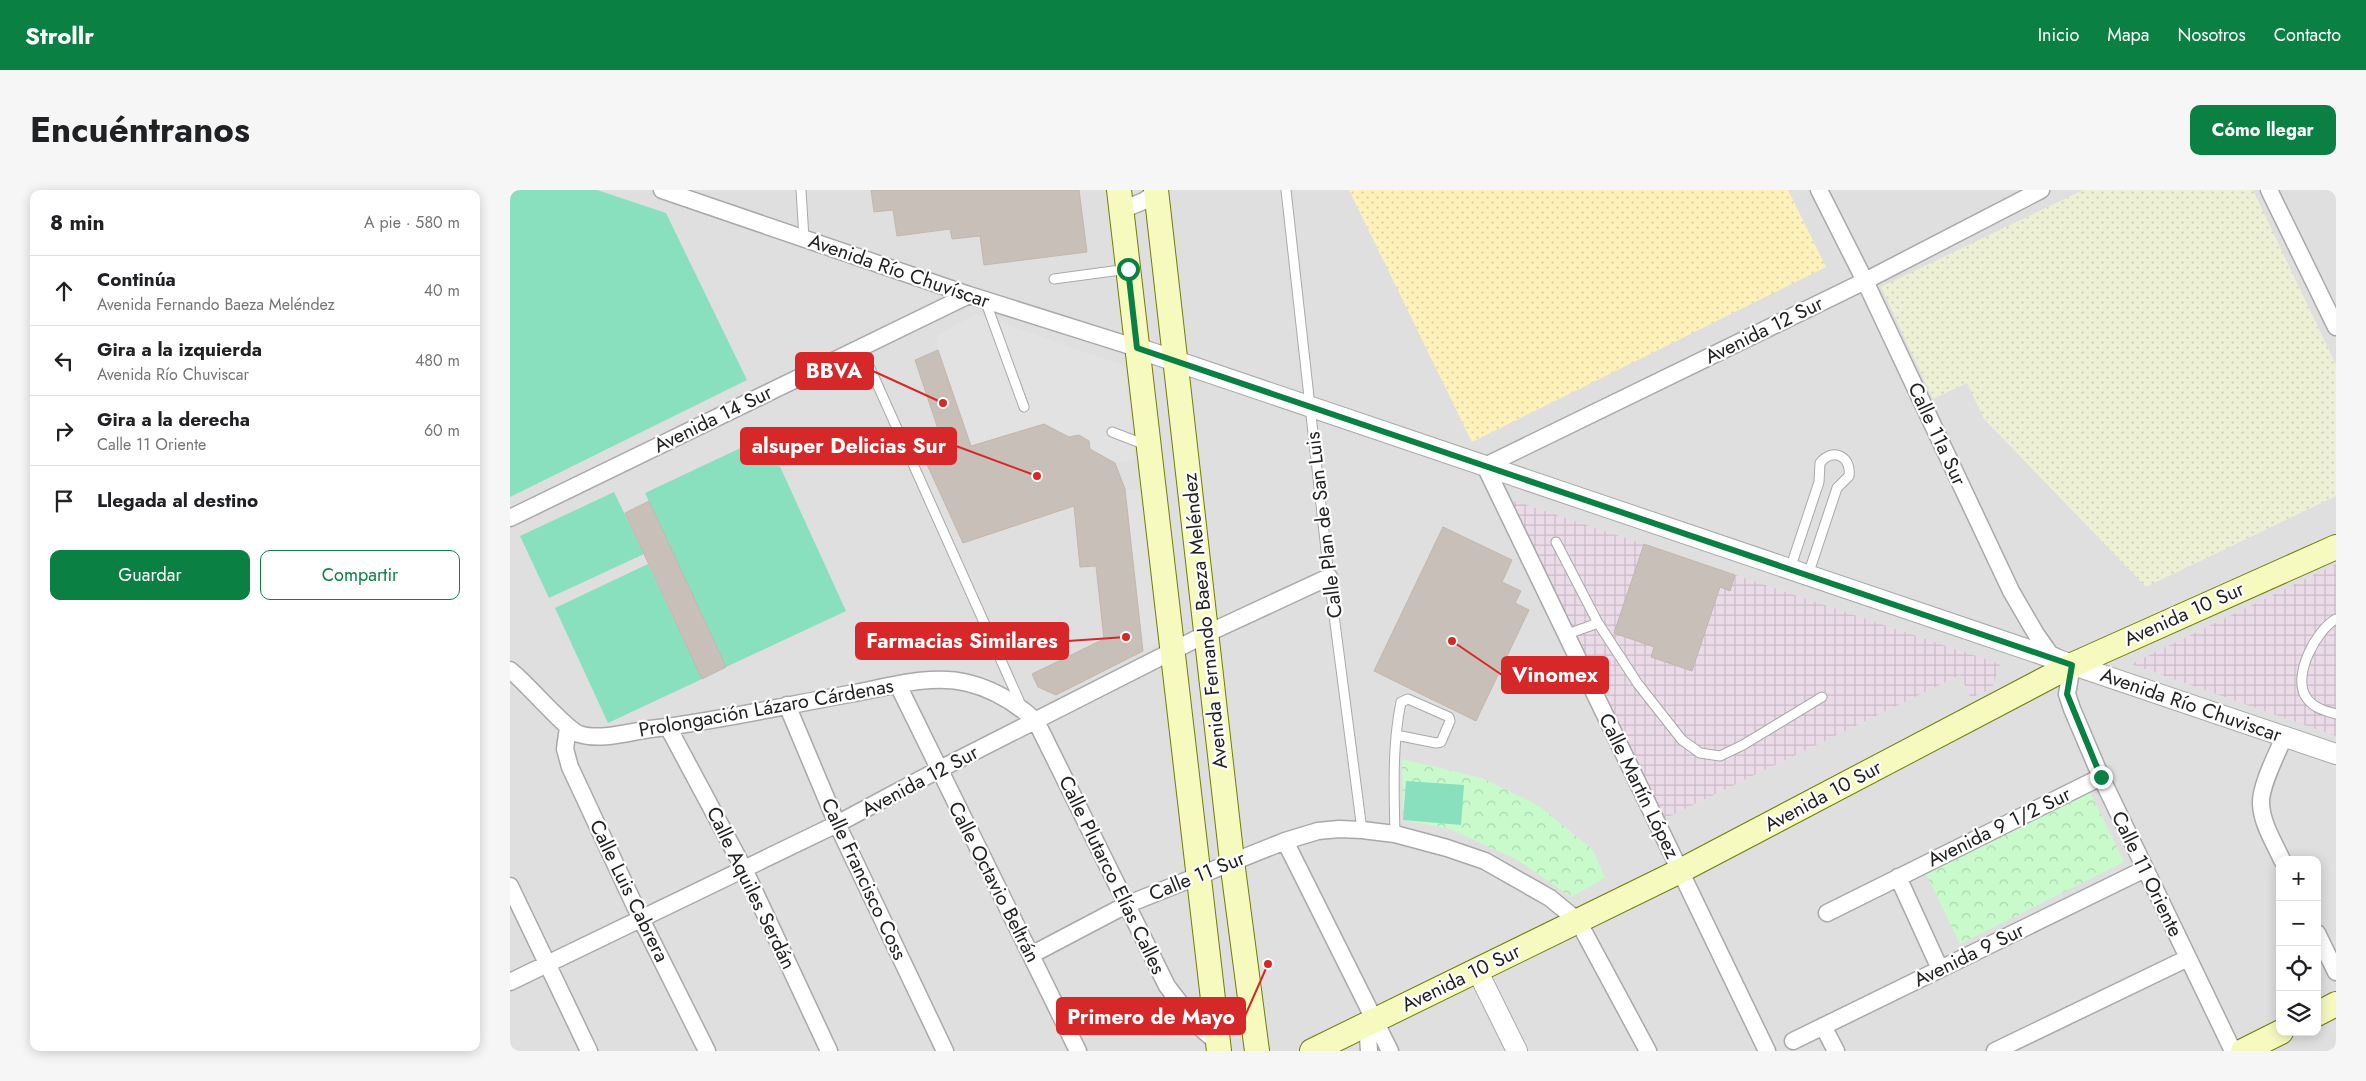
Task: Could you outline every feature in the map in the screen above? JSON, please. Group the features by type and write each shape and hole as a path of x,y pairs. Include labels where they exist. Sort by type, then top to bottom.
{"main road":[{"name":"Avenida Fernando Baeza Meléndez","path":"1157,191 1232,861 1257,1051"},
{"name":"Avenida Fernando Baeza Meléndez","path":"1120,200 1218,1047"},
{"name":"Avenida 10 Sur","path":"1312,1051 1680,871 2072,665 2336,547"},
{"path":"2321,1012 2336,1004"},
{"path":"2244,1051 2276,1035"}],"street":[{"name":"Avenida Río Chuvíscar","path":"662,190 969,295 1137,348"},
{"name":"Calle 11a Sur","path":"1819,190 1865,281 2011,591 2050,654 2072,665"},
{"name":"Avenida 12 Sur","path":"1485,466 1865,281 2041,190"},
{"path":"2269,190 2336,327"},
{"path":"1120,200 1144,201 1157,191"},
{"name":"Avenida 14 Sur","path":"510,518 969,295"},
{"name":"Avenida Río Chuviscar","path":"1137,348 2336,754"},
{"name":"Calle Martín López","path":"1485,466 1767,1051"},
{"name":"Avenida 12 Sur","path":"510,982 837,824 938,770 1206,634 1329,577"},
{"name":"Calle 11 Oriente","path":"2072,665 2067,694 2101,777 2233,1051"},
{"name":"Prolongación Lázaro Cárdenas","path":"510,670 530,686 568,727 577,733 593,736 668,727 898,685 938,680 967,683 997,694 1023,710 1036,721"},
{"name":"Calle Octavio Beltrán","path":"898,685 938,770 1078,1051"},
{"name":"Calle Francisco Coss","path":"787,705 837,824 945,1051"},
{"name":"Calle Plutarco Elías Calles","path":"1036,721 1167,986 1196,1024 1218,1047"},
{"name":"Calle Luis Cabrera","path":"568,727 565,749 570,767 641,919 707,1051"},
{"name":"Calle Aquiles Serdán","path":"668,727 744,869 829,1051"},
{"path":"2280,856 2267,827 2261,804 2262,792 2284,737"},
{"name":"Avenida 9 1/2 Sur","path":"1827,913 2101,777"},
{"path":"1390,1051 1371,1022 1285,841 1318,831 1362,830 1395,834 1447,848 1485,861 1550,898 1578,921 1648,1051"},
{"name":"Calle 11 Sur","path":"1031,955 1126,905 1198,874 1285,841"},
{"name":"Avenida 9 Sur","path":"1793,1041 2145,869"},
{"path":"1898,877 1940,969"},
{"path":"510,886 589,1051"},
{"path":"2321,941 2336,972"},
{"path":"1995,1051 2188,958"},
{"path":"1477,970 1517,1051"},
{"path":"1370,1051 1371,1022"},
{"path":"1823,1026 1836,1051"}],"lane":[{"path":"801,190 804,238"},
{"name":"Calle Plan de San Luis","path":"1286,190 1329,577 1362,830"},
{"path":"1054,279 1128,269"},
{"path":"985,300 1024,407"},
{"path":"861,348 1023,710"},
{"path":"1112,432 1148,446"},
{"path":"1838,454 1847,460 1850,470 1849,476 1836,488 1799,572 1819,482 1820,463 1828,456 1838,454"},
{"path":"1556,542 1598,623 1638,684 1682,740 1700,752 1720,756 1743,745 1822,696"},
{"path":"2336,619 2328,623 2316,636 2301,684 2304,694 2311,704 2336,714"},
{"path":"1565,635 1598,623"},
{"path":"1395,834 1394,764 1396,735 1401,702 1405,699 1446,714 1449,717 1450,721 1441,742 1396,735"}],"shaded area":[{"path":"510,190 2336,190 2336,1051 510,1051"},
{"path":"976,314 1125,366 1135,460 1115,463 1044,424 971,446 938,350 936,336"},
{"path":"1125,489 1140,490 1159,642 1143,651"},
{"path":"1509,499 2000,664 1992,688 1971,698 1960,675 1664,819"},
{"path":"2336,564 2336,736 2131,664"}],"green space":[{"path":"510,190 597,190 666,213 747,380 510,497"},
{"path":"2083,190 2253,190 2336,365 2336,496 2146,587 1984,419 1967,383 1933,399 1881,287"},
{"path":"766,436 846,611 726,667 645,493"},
{"path":"614,492 644,554 549,598 520,536"},
{"path":"648,564 702,679 608,723 555,608"},
{"path":"1402,759 1482,778 1538,805 1593,850 1605,878 1571,897 1516,859 1447,828 1403,820"},
{"path":"1406,781 1464,785 1461,825 1403,820"},
{"path":"2089,790 2124,862 1960,944 1925,872"}],"sand":[{"path":"1349,190 1788,190 1826,267 1472,442"}],"building":[{"path":"871,190 1079,190 1087,252 984,265 980,236 952,239 950,229 897,236 893,210 874,212"},
{"path":"938,350 971,446 1044,424 1069,437 1079,435 1089,441 1090,449 1115,463 1125,489 1143,651 1056,695 1038,687 1032,674 1104,639 1096,566 1080,567 1074,506 963,543 925,460 946,453 915,360"},
{"path":"649,501 726,667 702,679 625,513"},
{"path":"1443,527 1512,560 1502,582 1521,591 1515,603 1529,610 1476,721 1374,671"},
{"path":"1644,544 1735,575 1730,591 1720,587 1692,671 1651,657 1654,647 1614,633"}],"place":[{"name":"BBVA","path":"943,403"},
{"name":"alsuper Delicias Sur","path":"1037,476"},
{"name":"Farmacias Similares","path":"1126,637"},
{"name":"Vinomex","path":"1452,641"},
{"name":"Primero de Mayo","path":"1268,964"}],"route":[{"path":"1128,269 1137,348 2072,665 2067,694 2101,777"}]}
